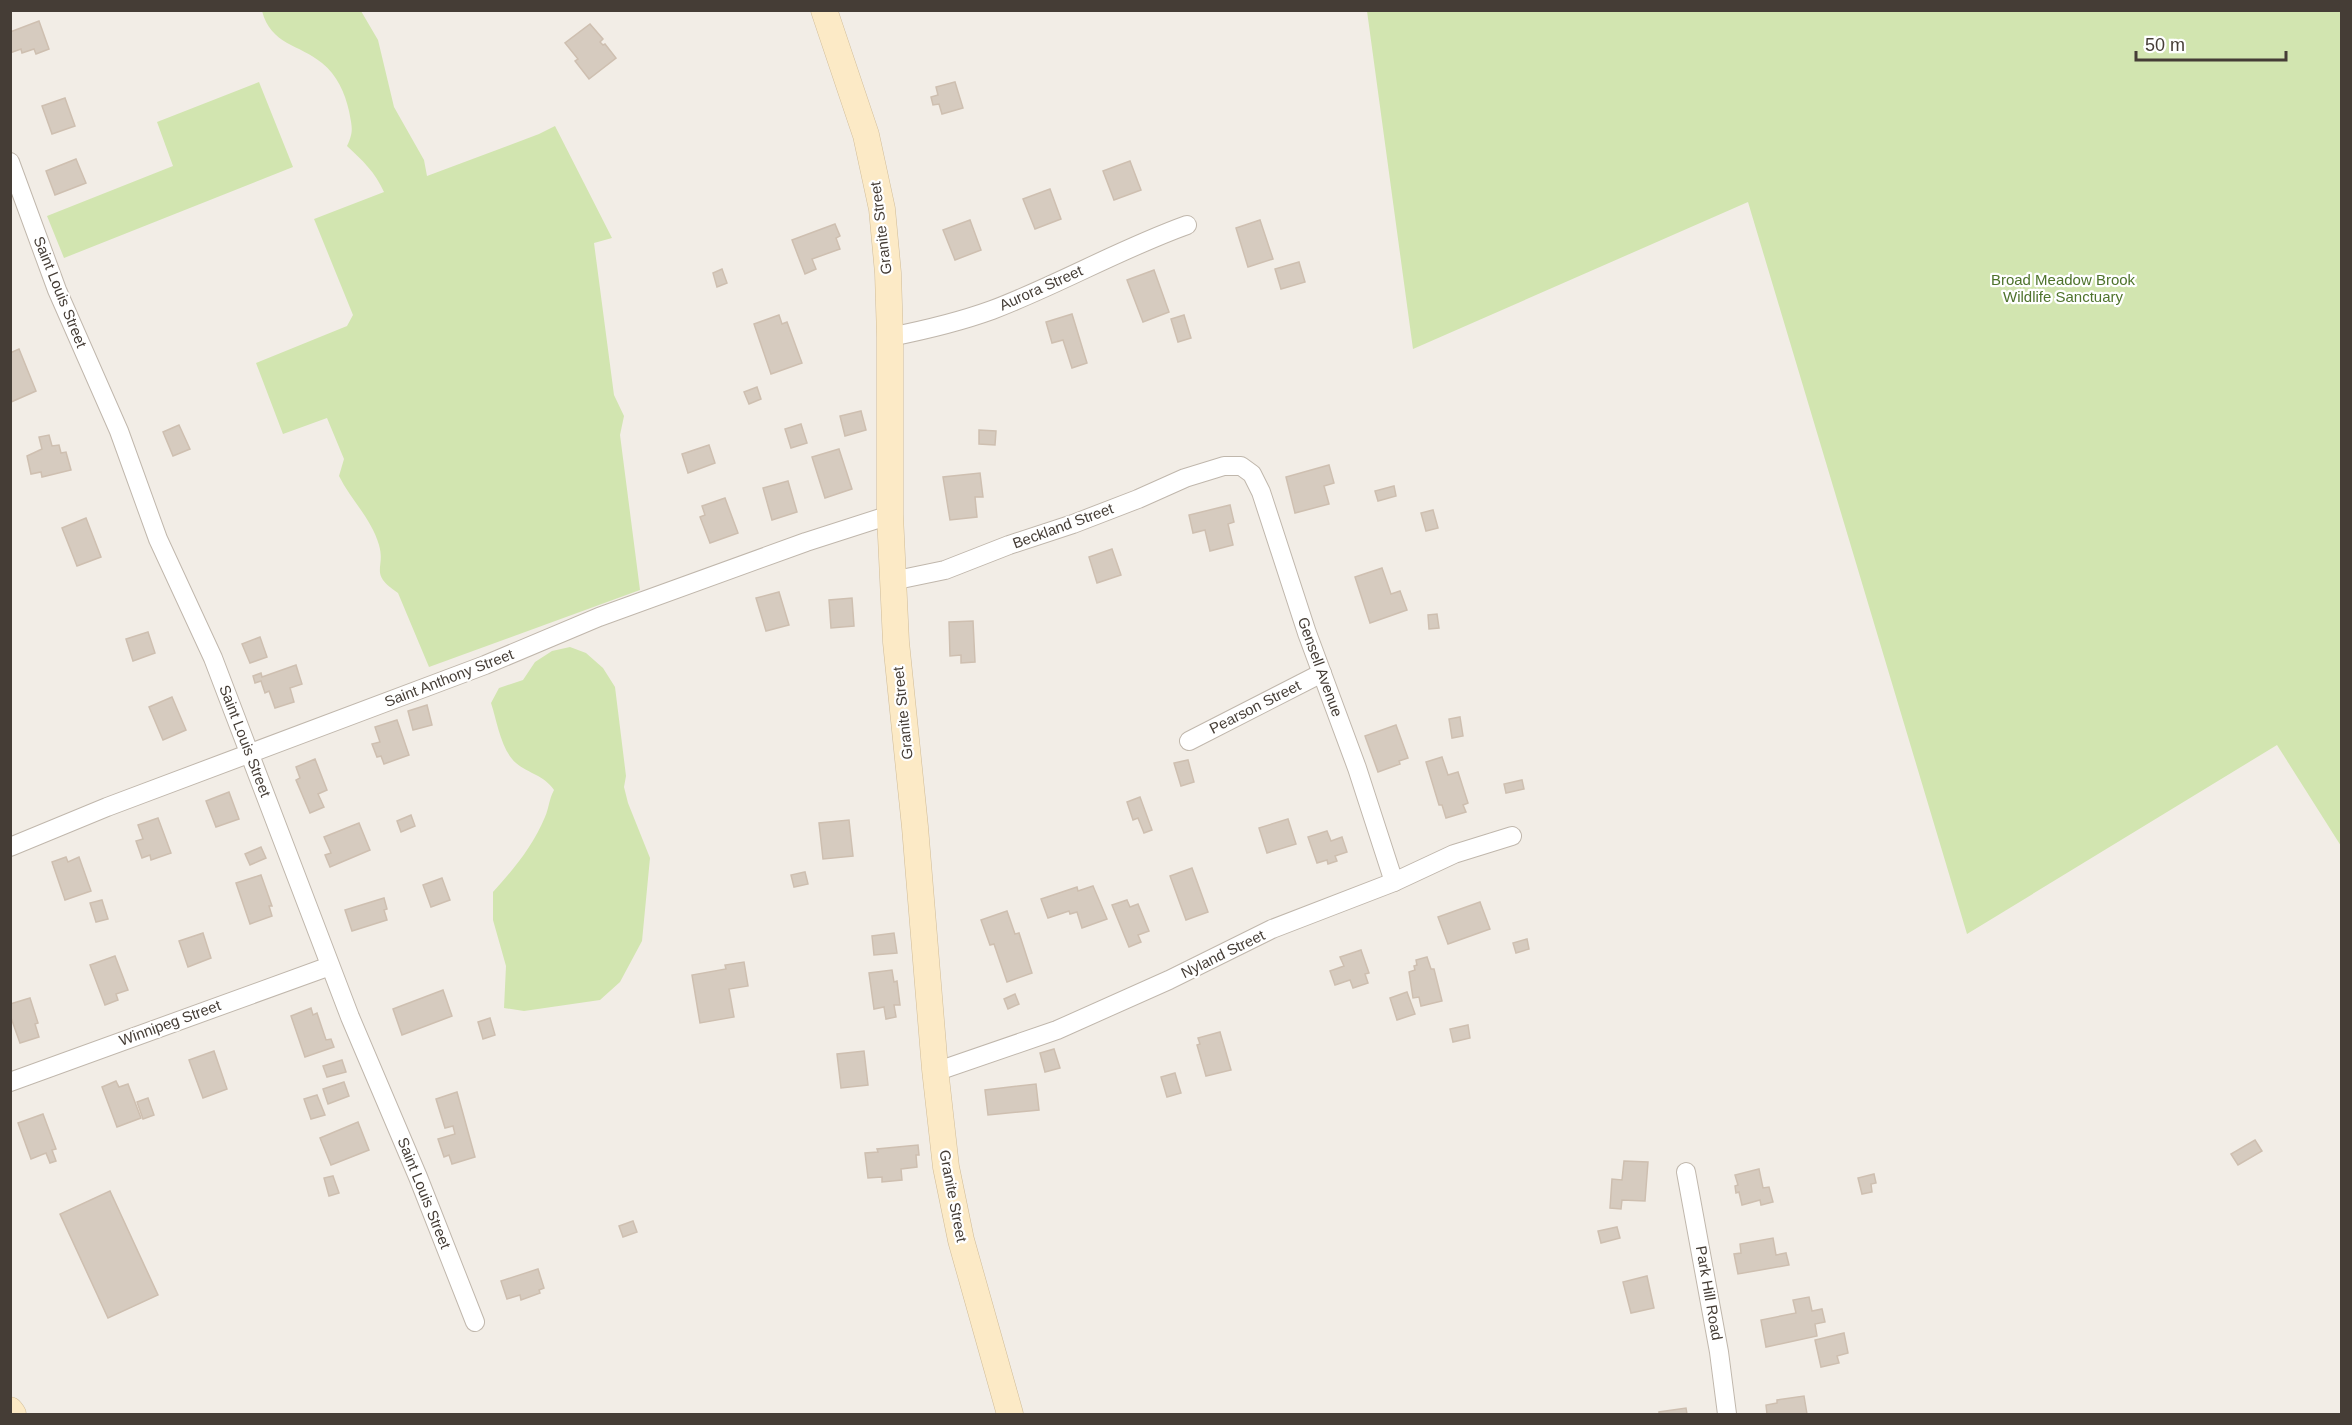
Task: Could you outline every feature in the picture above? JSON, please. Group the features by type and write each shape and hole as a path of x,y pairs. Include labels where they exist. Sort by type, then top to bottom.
{"street":[{"name":"Granite Street","path":"824,10 863,126 882,209 888,273 890,337 892,581 935,1072 946,1167 961,1240 1010,1414"},
{"name":"Saint Louis Street","path":"10,162 57,290 119,431 158,539 213,658 330,966 418,1177 475,1322"},
{"name":"Aurora Street","path":"890,337 940,327 993,309 1148,239 1187,225"},
{"name":"Beckland Street","path":"892,581 945,570 1073,524 1185,478 1224,466 1232,466"},
{"name":"Gensell Avenue","path":"1232,466 1240,466 1252,474 1261,492 1394,882"},
{"name":"Saint Anthony Street","path":"10,847 107,807 485,665 599,616 806,542 890,515"},
{"name":"Pearson Street","path":"1189,741 1322,673"},
{"name":"Nyland Street","path":"935,1072 1057,1030 1169,980 1272,929 1394,882 1454,854 1512,836"},
{"name":"Winnipeg Street","path":"10,1082 330,966"},
{"name":"Park Hill Road","path":"1686,1172 1719,1352 1727,1414"},
{"path":"10,1410 13,1414"}],"green space":[{"path":"262,11 361,11 378,40 394,107 424,160 427,176 555,126 612,238 594,243 614,395 624,416 620,435 640,590 429,667 398,593 383,580 380,570 381,553 375,535 339,476 344,459 327,418 283,434 256,363 347,326 353,315 314,219 384,192 373,173 347,146 352,133 351,121 345,98 336,79 322,63 287,43 272,31"},
{"name":"Broad Meadow Brook Wildlife Sanctuary","path":"1367,11 2341,11 2341,846 2277,745 1967,934 1748,202 1413,349"},
{"path":"259,82 293,167 64,258 47,216 173,166 157,122"},
{"path":"570,647 586,653 603,668 615,687 626,776 624,787 650,858 642,941 620,982 600,1000 524,1011 504,1008 506,966 493,920 493,892 516,866 535,838 554,790 546,781 521,767 511,757 500,735 491,703 499,688 523,680 535,662 552,651"}],"building":[{"path":"39,21 49,49 36,54 34,49 22,53 21,49 10,53 10,32"},
{"path":"590,24 603,39 600,42 605,44 616,58 589,79 575,61 578,59 565,43"},
{"path":"955,82 963,108 942,114 939,104 933,105 931,97 938,95 936,87"},
{"path":"65,98 75,126 52,134 42,106"},
{"path":"76,159 86,183 55,195 46,171"},
{"path":"1130,161 1141,190 1114,200 1103,171"},
{"path":"1050,189 1061,219 1035,229 1023,199"},
{"path":"970,220 981,250 955,260 943,230"},
{"path":"1260,220 1273,259 1248,267 1236,228"},
{"path":"835,224 840,236 836,238 840,249 812,259 816,269 805,274 792,240"},
{"path":"1299,262 1305,282 1281,289 1275,269"},
{"path":"722,269 727,283 717,287 713,273"},
{"path":"1154,270 1169,312 1143,322 1127,280"},
{"path":"1072,314 1087,363 1072,368 1063,340 1052,343 1046,322"},
{"path":"779,315 782,324 787,322 802,363 771,374 754,324"},
{"path":"1184,315 1191,338 1178,342 1171,319"},
{"path":"19,349 36,391 11,402 10,353"},
{"path":"757,387 761,399 749,404 744,392"},
{"path":"861,411 866,430 845,436 840,416"},
{"path":"801,424 807,443 791,448 785,429"},
{"path":"179,425 190,449 173,456 163,432"},
{"path":"979,430 996,431 995,445 979,444"},
{"path":"49,435 52,446 59,445 61,453 66,452 71,470 42,477 41,472 31,474 27,456 42,449 39,437"},
{"path":"709,445 715,463 688,473 682,454"},
{"path":"839,449 852,489 825,498 812,457"},
{"path":"1329,465 1334,483 1324,486 1329,504 1295,513 1286,477"},
{"path":"980,473 983,497 975,497 977,517 950,520 943,477"},
{"path":"788,481 797,512 772,520 763,488"},
{"path":"1394,486 1396,496 1378,501 1375,491"},
{"path":"725,498 738,533 710,543 700,517 705,515 702,506"},
{"path":"1230,505 1234,522 1228,524 1233,545 1210,551 1205,530 1193,533 1189,515"},
{"path":"1433,510 1438,528 1426,531 1421,513"},
{"path":"86,518 101,557 77,566 62,528"},
{"path":"1112,549 1121,575 1097,583 1089,557"},
{"path":"1382,568 1391,594 1400,591 1407,610 1370,623 1355,577"},
{"path":"779,592 789,625 766,631 756,598"},
{"path":"852,598 854,626 831,628 829,600"},
{"path":"1437,614 1439,628 1429,629 1428,615"},
{"path":"973,621 975,662 961,663 961,655 950,656 949,622"},
{"path":"148,632 155,653 133,661 126,639"},
{"path":"260,637 267,657 250,663 242,644"},
{"path":"296,665 302,684 290,688 294,702 275,708 269,691 265,693 261,681 255,683 253,676 261,673 262,677"},
{"path":"172,697 186,730 163,740 149,707"},
{"path":"427,705 432,725 413,730 408,711"},
{"path":"1460,717 1463,736 1452,738 1449,719"},
{"path":"397,720 409,755 384,764 381,756 377,757 372,744 380,742 375,727"},
{"path":"1396,725 1408,758 1399,761 1400,764 1378,772 1365,736"},
{"path":"1442,757 1448,775 1458,772 1468,803 1463,805 1466,812 1446,818 1442,805 1439,805 1426,762"},
{"path":"315,759 327,790 318,794 324,807 310,813 296,780 300,778 296,767"},
{"path":"1188,760 1194,782 1181,786 1174,763"},
{"path":"1522,780 1524,789 1506,793 1504,784"},
{"path":"229,792 239,819 216,827 206,801"},
{"path":"1140,797 1152,830 1144,833 1138,818 1133,820 1127,802"},
{"path":"411,815 415,826 401,832 397,821"},
{"path":"158,818 171,853 151,860 150,855 142,858 136,841 143,839 138,825"},
{"path":"1288,819 1296,844 1267,853 1259,828"},
{"path":"849,820 853,856 823,859 819,823"},
{"path":"359,823 370,850 330,867 325,855 331,853 324,837"},
{"path":"1327,831 1331,841 1342,837 1347,852 1335,856 1337,861 1328,864 1327,860 1317,863 1308,837"},
{"path":"261,847 266,858 250,865 245,854"},
{"path":"66,857 68,862 79,857 91,891 65,900 52,862"},
{"path":"1192,868 1208,912 1186,920 1170,876"},
{"path":"805,872 808,884 794,887 791,875"},
{"path":"261,875 272,906 269,906 272,916 250,924 236,883"},
{"path":"442,878 450,900 431,907 423,885"},
{"path":"1093,886 1107,919 1082,928 1077,912 1070,914 1069,911 1048,918 1041,899 1077,887 1078,891"},
{"path":"384,898 387,920 352,931 345,910"},
{"path":"102,900 108,919 96,922 90,903"},
{"path":"1127,900 1130,907 1138,904 1149,931 1138,935 1141,942 1129,947 1112,905"},
{"path":"1480,902 1490,929 1448,944 1438,917"},
{"path":"1007,911 1015,934 1019,933 1032,973 1007,982 994,944 990,945 981,920"},
{"path":"203,933 211,958 188,967 179,941"},
{"path":"894,933 897,953 874,955 872,936"},
{"path":"1527,939 1529,949 1516,953 1513,943"},
{"path":"1361,950 1369,973 1365,974 1368,983 1353,988 1350,980 1335,985 1330,971 1344,966 1340,957"},
{"path":"115,956 128,990 116,994 118,1000 105,1005 90,965"},
{"path":"1427,957 1431,969 1434,969 1442,1001 1421,1006 1419,997 1413,998 1409,972 1415,970 1416,960"},
{"path":"744,962 748,986 729,989 734,1017 700,1023 692,975 726,969 725,965"},
{"path":"892,970 894,982 897,981 900,1005 894,1005 896,1017 886,1019 884,1007 874,1009 869,973"},
{"path":"443,990 452,1016 402,1035 393,1009"},
{"path":"1407,992 1415,1014 1397,1020 1390,998"},
{"path":"1015,994 1019,1004 1008,1009 1004,999"},
{"path":"30,998 38,1023 35,1024 39,1037 20,1043 10,1015 10,1004"},
{"path":"311,1008 313,1015 317,1013 326,1040 331,1039 334,1047 305,1057 291,1016"},
{"path":"490,1018 495,1035 483,1039 478,1022"},
{"path":"1468,1025 1470,1038 1453,1042 1450,1029"},
{"path":"1220,1032 1231,1070 1206,1076 1197,1045 1200,1044 1198,1038"},
{"path":"1054,1049 1060,1068 1045,1072 1040,1053"},
{"path":"214,1051 227,1089 203,1098 189,1060"},
{"path":"864,1051 868,1085 841,1088 837,1054"},
{"path":"342,1060 346,1072 327,1077 323,1066"},
{"path":"1175,1073 1181,1093 1167,1097 1161,1077"},
{"path":"116,1081 119,1087 128,1084 141,1118 117,1127 102,1087"},
{"path":"344,1082 349,1096 328,1104 323,1089"},
{"path":"1036,1084 1039,1110 988,1115 985,1090"},
{"path":"457,1092 475,1157 452,1164 449,1155 444,1157 438,1139 455,1134 453,1126 445,1128 436,1099"},
{"path":"317,1095 325,1115 311,1119 304,1099"},
{"path":"148,1098 154,1115 143,1119 137,1102"},
{"path":"43,1114 56,1149 52,1150 56,1161 50,1163 46,1153 31,1159 18,1123"},
{"path":"358,1122 369,1150 331,1165 320,1138"},
{"path":"2255,1140 2262,1151 2238,1165 2231,1154"},
{"path":"918,1145 917,1167 901,1169 902,1180 882,1182 882,1177 868,1178 865,1153 878,1152 877,1149"},
{"path":"1624,1161 1648,1162 1645,1201 1622,1200 1621,1209 1610,1208 1612,1179 1622,1180"},
{"path":"1759,1169 1763,1188 1769,1187 1773,1202 1761,1205 1760,1200 1742,1205 1739,1192 1736,1193 1735,1186 1738,1185 1735,1175"},
{"path":"1874,1174 1876,1183 1871,1184 1872,1192 1862,1194 1858,1178"},
{"path":"333,1176 339,1193 329,1196 324,1178"},
{"path":"110,1191 158,1295 108,1318 60,1214"},
{"path":"633,1221 637,1232 623,1237 619,1226"},
{"path":"1617,1227 1620,1238 1601,1243 1598,1231"},
{"path":"1773,1238 1776,1255 1786,1253 1789,1265 1738,1274 1734,1254 1741,1253 1740,1244"},
{"path":"538,1269 544,1288 539,1290 540,1293 521,1300 520,1295 507,1299 501,1281"},
{"path":"1647,1276 1654,1308 1631,1313 1623,1282"},
{"path":"1809,1297 1812,1311 1822,1309 1825,1322 1815,1324 1817,1336 1766,1347 1761,1320 1796,1313 1793,1300"},
{"path":"1844,1333 1848,1353 1837,1356 1839,1363 1821,1367 1815,1340"},
{"path":"1804,1396 1807,1414 1767,1414 1766,1405 1777,1403 1777,1400"},
{"path":"1686,1408 1687,1414 1659,1414 1659,1412"}]}
